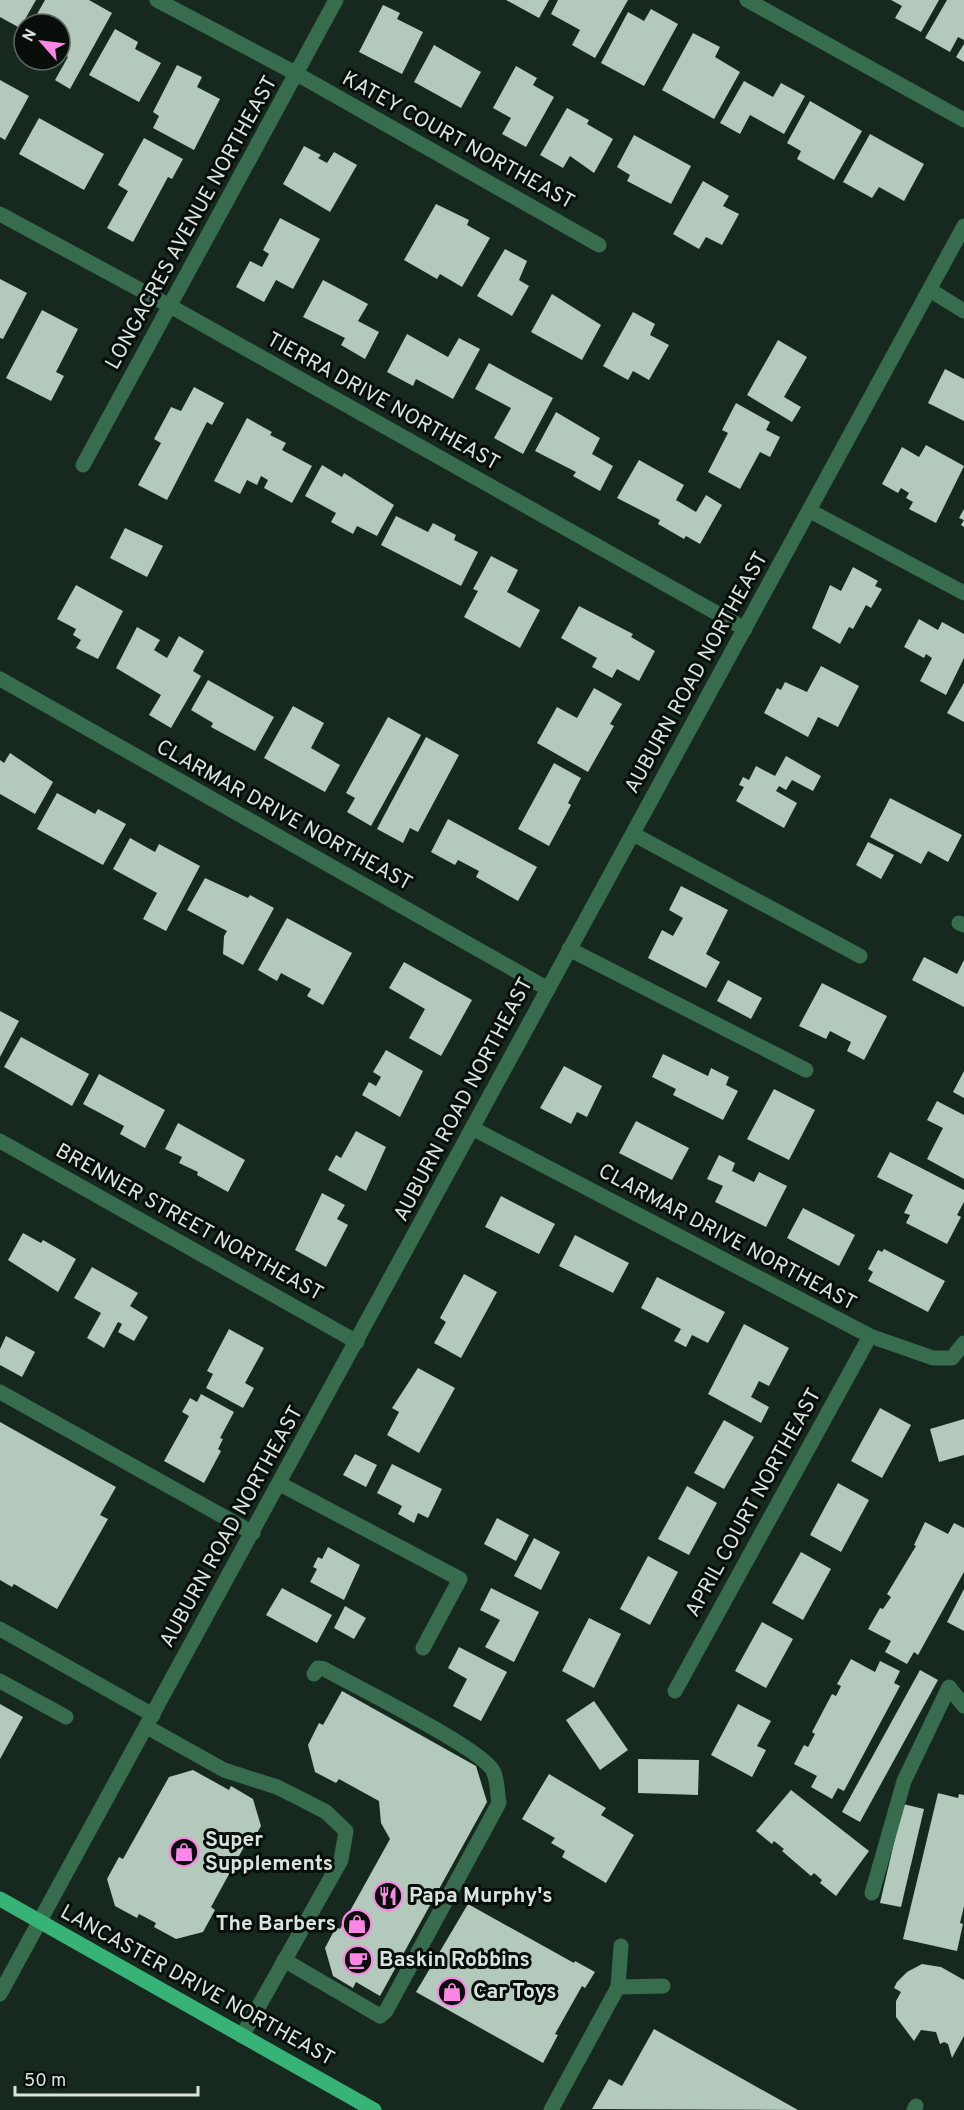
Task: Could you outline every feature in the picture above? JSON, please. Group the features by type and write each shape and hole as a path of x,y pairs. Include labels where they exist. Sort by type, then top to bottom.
{"main road":[{"name":"LANCASTER DRIVE NORTHEAST","path":"0,1899 374,2110"}],"street":[{"name":"KATEY COURT NORTHEAST","path":"158,0 297,75 599,245"},
{"name":"LONGACRES AVENUE NORTHEAST","path":"83,465 336,0"},
{"path":"747,0 964,120"},
{"name":"TIERRA DRIVE NORTHEAST","path":"0,214 170,306 745,629"},
{"name":"AUBURN ROAD NORTHEAST","path":"0,1994 964,226"},
{"path":"930,290 964,311"},
{"path":"810,511 964,593"},
{"name":"CLARMAR DRIVE NORTHEAST","path":"0,679 548,989"},
{"path":"633,834 860,956"},
{"path":"569,949 806,1070"},
{"name":"CLARMAR DRIVE NORTHEAST","path":"472,1128 870,1336 933,1358 952,1358 964,1343"},
{"name":"BRENNER STREET NORTHEAST","path":"0,1141 357,1342"},
{"name":"APRIL COURT NORTHEAST","path":"675,1691 870,1336"},
{"path":"0,1392 253,1533"},
{"path":"280,1484 460,1579 423,1648"},
{"path":"0,1629 150,1721 224,1770 278,1787 326,1812 346,1831 341,1860 242,2036"},
{"path":"284,1960 380,2016 387,2011 499,1803 494,1772 485,1760 457,1742 324,1669 318,1668 314,1674"},
{"path":"0,1681 66,1717"},
{"path":"872,1893 904,1781 949,1687 964,1706"},
{"path":"550,2110 618,1987 621,1946"},
{"path":"618,1987 663,1986"}],"building":[{"path":"0,0 36,0 29,12 12,12 12,24 0,17"},
{"path":"45,0 89,0 112,13 70,89 55,80 60,72 72,72 72,12 38,12"},
{"path":"506,0 549,0 539,18"},
{"path":"558,0 628,0 595,58 572,45 580,30 551,14"},
{"path":"891,0 939,0 921,32 895,18 902,6"},
{"path":"947,0 964,0 964,40 958,37 950,52 925,38"},
{"path":"383,5 400,13 397,19 423,32 402,74 359,52"},
{"path":"651,9 678,24 644,86 601,63 628,12 644,21"},
{"path":"115,29 138,42 135,49 161,63 139,102 89,75"},
{"path":"693,33 720,47 715,57 740,72 714,119 662,90"},
{"path":"964,44 964,62 956,57"},
{"path":"434,45 481,72 461,108 414,82"},
{"path":"177,65 202,77 197,87 220,99 194,150 153,128 159,116 153,112"},
{"path":"516,66 537,78 533,85 554,97 526,147 502,134 511,118 493,108"},
{"path":"0,80 29,96 5,140 0,137"},
{"path":"744,81 773,97 781,83 805,96 784,134 750,115 740,134 720,123"},
{"path":"810,101 862,131 834,180 797,159 801,151 787,143"},
{"path":"567,108 589,120 587,124 613,139 594,173 570,156 563,168 540,155"},
{"path":"39,118 104,154 84,190 19,154"},
{"path":"870,134 924,164 904,201 879,187 872,198 843,182"},
{"path":"634,135 691,166 671,204 627,181 630,175 617,167"},
{"path":"144,138 183,159 172,179 168,177 133,242 107,228 128,191 118,185"},
{"path":"304,146 321,155 318,158 327,163 334,152 357,165 330,212 283,184"},
{"path":"703,181 729,196 723,206 739,214 722,245 706,237 699,249 673,234"},
{"path":"436,204 469,220 467,225 490,238 462,287 440,274 437,279 404,260"},
{"path":"280,218 320,239 293,289 276,280 264,302 236,287 250,261 262,267 269,254 263,250"},
{"path":"505,249 527,261 519,280 529,286 512,316 477,296"},
{"path":"0,279 27,293 3,339 0,338"},
{"path":"323,280 368,304 358,321 379,332 365,359 341,345 345,338 303,317"},
{"path":"552,294 601,325 582,360 531,332"},
{"path":"42,310 78,329 56,372 64,376 51,401 6,378"},
{"path":"633,312 655,324 650,335 669,345 649,380 633,371 628,380 603,366"},
{"path":"407,334 448,357 459,338 480,349 453,399 416,379 413,386 387,372"},
{"path":"778,340 807,357 784,397 801,407 792,422 747,395"},
{"path":"489,363 553,398 523,454 494,438 511,408 475,389"},
{"path":"945,369 964,379 964,421 928,403"},
{"path":"194,387 224,403 212,425 207,422 167,500 138,485 161,443 154,439 171,407 181,411"},
{"path":"736,403 770,422 766,430 780,437 770,457 760,452 740,489 708,472 728,433 722,430"},
{"path":"556,412 600,438 592,454 613,466 600,491 573,476 576,472 535,451"},
{"path":"247,418 272,432 270,435 286,443 282,450 312,466 292,503 264,488 268,480 261,476 257,485 247,480 240,494 214,481"},
{"path":"926,445 964,466 936,523 909,509 913,502 906,498 909,493 901,488 898,493 882,484 902,447 919,457"},
{"path":"639,460 684,485 676,500 696,512 706,495 722,505 700,544 686,536 684,539 658,524 660,520 617,498"},
{"path":"322,465 342,477 344,473 394,505 377,536 357,526 353,534 331,522 336,513 305,496"},
{"path":"964,509 964,520 959,518"},
{"path":"396,516 428,532 433,523 456,535 454,540 478,552 461,586 381,545"},
{"path":"125,528 163,546 147,577 110,558"},
{"path":"491,556 518,570 507,592 540,610 520,648 464,617 478,591 473,589"},
{"path":"853,567 878,581 875,586 882,589 871,608 866,605 853,629 849,627 840,644 812,628 830,585 841,591"},
{"path":"76,585 123,611 98,659 76,648 81,640 73,635 76,629 57,619"},
{"path":"579,606 633,634 631,637 655,651 639,681 617,669 612,678 592,667 597,658 561,638"},
{"path":"919,619 938,630 942,622 964,634 964,658 946,695 920,681 932,658 926,654 924,658 904,647"},
{"path":"137,627 160,640 154,650 167,658 179,636 204,651 193,671 201,676 171,728 149,715 161,695 116,668"},
{"path":"821,666 859,686 838,727 818,717 808,737 764,713 777,688 781,690 785,682 807,692"},
{"path":"208,680 274,717 255,751 211,727 213,723 191,710"},
{"path":"964,683 964,722 947,713"},
{"path":"594,688 622,704 610,724 614,726 588,772 537,743 557,707 577,718"},
{"path":"293,706 324,723 311,748 340,765 325,792 264,758"},
{"path":"388,717 421,735 371,826 347,812 355,798 346,793"},
{"path":"426,737 459,755 418,832 410,828 403,843 377,829"},
{"path":"10,753 53,782 35,814 0,794 0,760 4,763"},
{"path":"786,756 821,776 813,791 792,780 786,790 779,786 776,791 797,803 784,828 736,801 744,787 739,785 743,777 749,780 756,766 775,776"},
{"path":"554,763 581,778 568,803 571,805 549,846 518,829"},
{"path":"57,793 95,814 98,809 126,824 103,865 37,829"},
{"path":"890,798 962,835 948,862 928,851 921,864 870,837"},
{"path":"448,819 537,867 518,901 476,877 479,871 458,860 455,865 431,852"},
{"path":"130,838 155,852 159,844 200,866 166,931 143,919 157,893 113,869"},
{"path":"868,842 894,855 881,879 856,865"},
{"path":"205,878 248,898 250,895 274,908 243,965 223,954 224,936 227,931 187,910"},
{"path":"681,886 728,910 706,954 720,962 706,988 648,958 662,930 673,936 683,918 669,910"},
{"path":"287,918 352,953 323,1005 307,996 311,989 281,973 277,981 258,970"},
{"path":"924,957 957,974 964,960 964,1007 912,980"},
{"path":"404,962 472,1000 441,1056 409,1038 425,1009 389,988"},
{"path":"728,980 762,998 751,1019 717,1001"},
{"path":"822,983 887,1016 864,1060 847,1051 851,1042 830,1031 826,1039 799,1026"},
{"path":"0,1011 19,1021 0,1057"},
{"path":"21,1037 89,1074 72,1106 4,1067"},
{"path":"386,1050 423,1071 400,1117 362,1095 369,1082 376,1086 381,1077 373,1072"},
{"path":"663,1054 708,1076 711,1068 729,1077 726,1085 738,1091 723,1120 673,1095 676,1089 652,1077"},
{"path":"564,1066 602,1086 587,1117 577,1112 571,1124 540,1108"},
{"path":"964,1071 964,1098 953,1092"},
{"path":"99,1074 165,1110 145,1148 120,1134 124,1126 83,1104"},
{"path":"774,1089 815,1110 789,1160 747,1139"},
{"path":"937,1101 964,1115 964,1179 927,1159 943,1128 927,1120"},
{"path":"636,1121 689,1148 672,1180 619,1153"},
{"path":"178,1123 245,1160 228,1192 197,1175 198,1172 179,1163 182,1157 165,1149"},
{"path":"356,1131 386,1147 366,1191 328,1170 336,1155 341,1158"},
{"path":"890,1152 964,1190 964,1202 957,1215 961,1217 947,1244 906,1223 910,1215 904,1213 913,1195 877,1177"},
{"path":"719,1155 735,1163 732,1171 754,1182 759,1172 787,1186 766,1227 715,1202 723,1186 707,1179"},
{"path":"322,1193 345,1205 337,1219 348,1225 326,1267 295,1250"},
{"path":"501,1196 555,1224 539,1254 485,1227"},
{"path":"803,1208 855,1235 839,1266 787,1238"},
{"path":"23,1233 41,1243 43,1240 76,1259 58,1292 8,1260"},
{"path":"575,1235 629,1263 613,1293 559,1266"},
{"path":"884,1249 945,1281 928,1312 868,1281 873,1272 868,1269 878,1250 882,1252"},
{"path":"92,1267 138,1293 130,1306 148,1317 134,1341 118,1332 122,1324 118,1322 104,1348 87,1338 101,1313 74,1298"},
{"path":"464,1274 497,1292 461,1358 434,1343 446,1322 440,1318"},
{"path":"657,1277 725,1312 708,1343 692,1335 686,1347 674,1341 681,1329 641,1308"},
{"path":"744,1324 789,1348 769,1386 759,1381 751,1397 769,1407 761,1423 708,1394"},
{"path":"229,1329 264,1348 245,1383 254,1388 243,1408 206,1388 213,1374 207,1371"},
{"path":"6,1336 35,1352 22,1377 0,1365 0,1349"},
{"path":"418,1368 455,1388 419,1453 387,1435 399,1412 392,1408"},
{"path":"201,1394 234,1412 220,1438 223,1439 218,1449 221,1451 204,1483 164,1461 189,1416 182,1412 190,1398 197,1402"},
{"path":"880,1408 911,1425 882,1478 851,1461"},
{"path":"964,1419 964,1455 939,1462 930,1429"},
{"path":"724,1420 754,1437 724,1489 694,1473"},
{"path":"0,1422 116,1487 100,1515 108,1519 57,1609 14,1584 12,1587 0,1580"},
{"path":"355,1454 377,1465 366,1487 343,1475"},
{"path":"392,1464 442,1489 428,1518 418,1513 414,1523 398,1514 402,1506 377,1493"},
{"path":"838,1483 869,1500 841,1552 810,1535"},
{"path":"687,1486 717,1503 689,1555 658,1539"},
{"path":"497,1518 529,1535 516,1561 484,1544"},
{"path":"925,1522 948,1534 954,1523 964,1528 964,1572 918,1655 914,1652 907,1664 885,1652 891,1641 868,1629 880,1608 883,1609 891,1597 887,1594 916,1546 914,1545"},
{"path":"534,1538 560,1552 541,1590 514,1576"},
{"path":"328,1547 360,1565 344,1600 310,1582 317,1569 313,1567 318,1557 322,1559"},
{"path":"801,1552 831,1569 803,1620 772,1603"},
{"path":"648,1556 678,1572 650,1625 620,1609"},
{"path":"282,1588 332,1615 317,1643 266,1615"},
{"path":"491,1588 539,1612 514,1662 485,1647 500,1620 480,1610"},
{"path":"964,1589 964,1631 947,1622"},
{"path":"345,1606 366,1618 354,1639 334,1628"},
{"path":"589,1618 621,1634 594,1688 562,1671"},
{"path":"762,1622 793,1639 766,1688 735,1671"},
{"path":"459,1647 507,1672 481,1721 453,1706 467,1679 448,1668"},
{"path":"851,1659 875,1672 880,1661 900,1671 894,1683 900,1686 844,1791 838,1788 832,1799 811,1787 817,1776 794,1764 804,1745 808,1747 815,1734 812,1732 832,1694 836,1696 841,1686 837,1684"},
{"path":"920,1670 938,1680 860,1822 842,1812"},
{"path":"342,1691 476,1766 487,1802 380,1996 356,1982 353,1988 333,1976 325,1948 336,1927 340,1929 390,1839 381,1823 379,1801 339,1779 336,1783 315,1772 308,1745 319,1723 323,1725"},
{"path":"594,1701 628,1750 600,1770 566,1720"},
{"path":"0,1704 23,1717 0,1759"},
{"path":"738,1704 771,1721 757,1746 766,1750 752,1777 711,1755"},
{"path":"638,1759 699,1760 698,1795 638,1793"},
{"name":"Super Supplements","path":"193,1770 229,1790 231,1786 253,1799 261,1826 249,1847 245,1845 211,1907 215,1910 203,1932 176,1939 154,1927 156,1923 139,1914 137,1918 115,1906 107,1879 119,1857 123,1859 169,1777"},
{"path":"549,1774 606,1808 601,1815 634,1835 606,1883 562,1857 565,1851 551,1843 555,1838 522,1819"},
{"path":"791,1790 869,1851 836,1896 820,1883 822,1880 814,1873 811,1876 782,1851 784,1849 774,1841 772,1844 756,1831"},
{"path":"938,1793 958,1798 959,1794 964,1795 964,1906 957,1951 903,1939"},
{"path":"903,1804 924,1809 901,1907 880,1903"},
{"path":"468,1904 574,1963 575,1961 595,1972 585,1988 582,1986 555,2034 558,2035 543,2063 416,1992"},
{"path":"922,1964 941,1967 964,1980 964,2036 952,2058 948,2044 944,2042 940,2044 936,2032 921,2030 914,2041 896,2017 896,2001 901,1992 894,1988 907,1972"},
{"path":"654,2029 798,2110 592,2109 609,2079 622,2086"}],"place":[{"name":"Super Supplements","path":"184,1852"},
{"name":"Papa Murphy's","path":"388,1896"},
{"name":"The Barbers","path":"357,1924"},
{"name":"Baskin Robbins","path":"358,1960"},
{"name":"Car Toys","path":"452,1992"}]}
